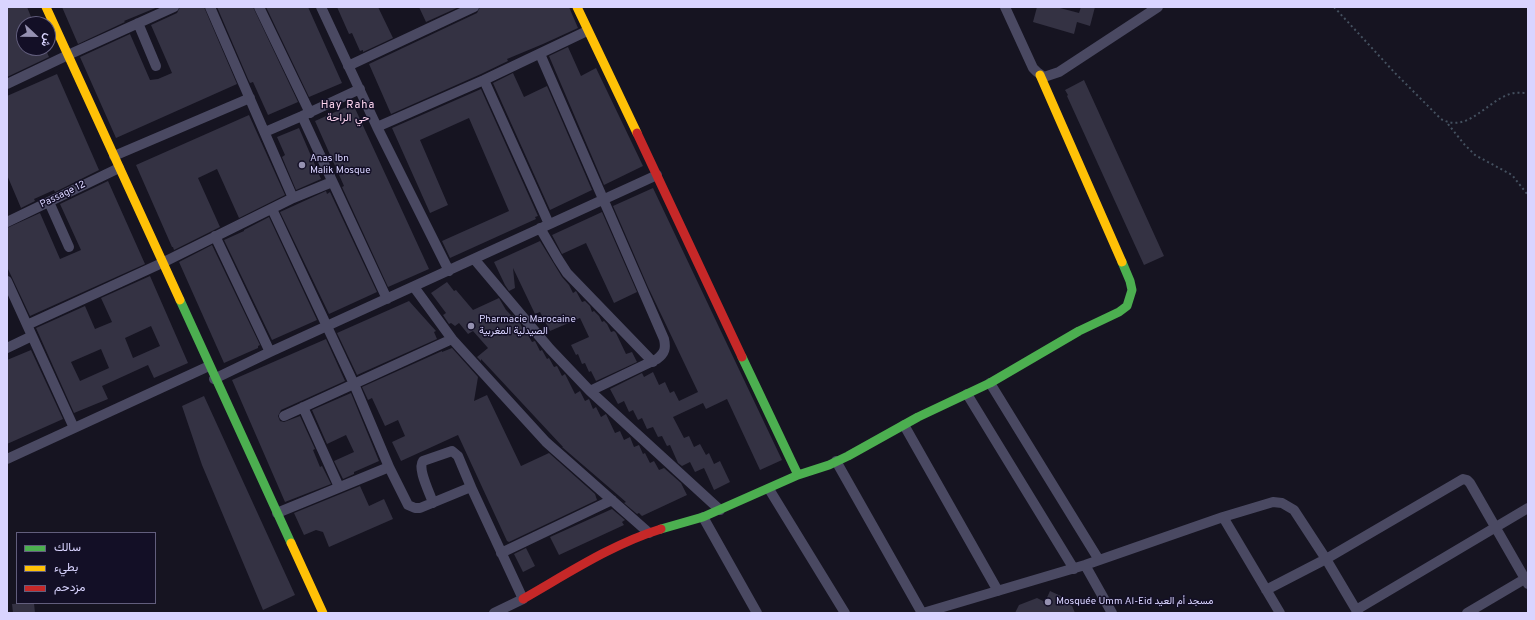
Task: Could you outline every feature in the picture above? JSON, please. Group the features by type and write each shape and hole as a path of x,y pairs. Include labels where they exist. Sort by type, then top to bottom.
{"street":[{"path":"46,7 214,379 322,613"},
{"path":"7,84 174,7"},
{"path":"210,7 293,198"},
{"path":"259,7 306,114 332,182 387,299"},
{"path":"321,7 377,127 449,271"},
{"path":"348,66 474,7"},
{"path":"577,7 587,31 798,475"},
{"path":"494,613 523,599 600,555 649,533 703,517 798,475 836,461 904,425 990,383 1079,331 1119,312 1127,306 1132,290 1130,281 1040,75 1033,68 1006,7"},
{"path":"1040,75 1048,76 1059,72 1158,7"},
{"path":"138,23 156,66"},
{"path":"377,127 484,80 587,31"},
{"path":"540,54 664,339 666,347 661,356 653,362 590,392"},
{"path":"484,80 558,259 567,273 653,362"},
{"path":"265,132 360,89"},
{"path":"114,156 250,98"},
{"name":"Passage 12","path":"7,222 119,168"},
{"path":"214,379 270,352 657,176"},
{"path":"27,325 162,263 293,198 332,182"},
{"path":"48,202 69,247"},
{"path":"272,209 354,384 389,467 408,505 418,508 471,487"},
{"path":"215,236 270,352"},
{"path":"475,260 550,349 590,392 720,510"},
{"path":"7,281 74,428"},
{"path":"414,287 452,339 546,442 649,533"},
{"path":"7,348 32,336"},
{"path":"284,416 452,339"},
{"path":"7,459 209,366"},
{"path":"990,383 1099,560"},
{"path":"967,394 1074,569"},
{"path":"303,407 339,487"},
{"path":"904,425 998,592"},
{"path":"433,503 421,471 420,464 423,461 450,450 458,456 523,599"},
{"path":"836,461 923,613 937,612 1074,569 1223,517 1273,502 1282,503 1294,510 1326,559 1357,612 1528,508"},
{"path":"277,513 389,467"},
{"path":"1266,590 1326,559 1463,479 1470,482 1527,580 1467,613"},
{"path":"769,489 845,613"},
{"path":"501,553 612,500"},
{"path":"703,517 757,613"},
{"path":"1223,517 1280,613"},
{"path":"1085,565 1112,613"}],"path":[{"path":"1334,7 1395,73 1441,119 1447,123 1475,155 1512,175 1528,195"},
{"path":"1447,123 1452,124 1471,118 1509,94 1520,92 1528,94"}],"building":[{"path":"7,7 27,7 31,16 16,16 16,56 49,57 7,77"},
{"path":"62,7 158,7 124,21 125,22 78,44"},
{"path":"180,7 204,7 237,84 116,138 80,57 130,34 150,80 158,79 172,73 151,25 177,13"},
{"path":"217,7 253,7 298,102 268,115 253,82 250,83 248,79"},
{"path":"266,7 308,7 342,83 309,97"},
{"path":"337,7 378,7 393,38 363,52 363,50 360,51 352,33 349,34"},
{"path":"419,7 459,7 426,22"},
{"path":"480,7 569,7 578,28 507,59 508,61 481,74 391,114 369,64 477,13"},
{"path":"1037,7 1061,7 1060,8 1079,13 1081,7 1095,7 1090,26 1077,22 1074,34 1033,22"},
{"path":"568,47 581,76 596,68 643,166 604,185 549,56"},
{"path":"513,73 524,97 547,86 592,190 550,210 493,83"},
{"path":"57,74 99,170 55,192 54,190 34,199 35,201 21,208 7,175 7,96"},
{"path":"1084,80 1164,256 1144,265 1065,90"},
{"path":"481,89 538,216 535,217 536,219 450,258 442,241 509,211 469,118 420,140 448,205 430,213 392,128"},
{"path":"353,104 429,269 388,287 342,187 344,186 315,121"},
{"path":"249,115 285,195 239,218 217,169 198,178 220,227 174,250 136,165"},
{"name":"Anas Ibn Malik Mosque","path":"299,128 321,179 296,190 282,157 285,155 277,137"},
{"path":"108,181 145,264 30,316 7,267 7,228 40,213 60,259 81,250 60,204"},
{"path":"653,188 782,460 760,470 727,399 706,409 703,403 673,417 684,438 689,436 694,447 700,444 706,455 709,453 714,464 720,461 730,482 714,490 704,468 695,472 690,462 682,466 678,463 670,445 667,446 662,436 658,437 653,427 647,429 642,418 638,420 633,410 629,412 624,401 618,404 610,389 642,373 644,377 653,372 659,385 665,382 670,393 674,391 679,401 698,392 648,287 613,206"},
{"path":"326,191 327,194 330,192 377,292 329,314 280,212"},
{"path":"602,212 637,292 614,303 586,243 562,254 552,235"},
{"path":"269,217 317,320 272,340 224,240"},
{"path":"540,241 573,293 576,291 582,302 585,301 590,306 592,312 594,311 602,322 604,321 607,324 611,332 614,331 616,333 626,354 632,352 637,362 596,381 591,371 589,372 585,363 582,364 578,354 576,355 571,345 589,337 580,318 550,331 540,312 535,314 513,268 515,288 509,291 494,262"},
{"path":"212,245 260,345 258,348 224,363 179,262"},
{"path":"150,276 188,363 154,378 148,365 102,386 108,399 74,413 36,328 85,306 95,329 112,322 101,298","holes":["151,326 160,346 133,358 125,338","101,349 109,368 80,381 71,362"]},
{"path":"447,282 473,310 499,298 506,310 520,323 525,334 527,333 532,342 535,341 540,351 542,350 547,359 549,358 554,367 557,366 562,376 565,374 575,394 580,391 585,401 589,399 593,409 596,407 601,417 606,414 615,433 620,431 624,440 630,437 634,447 639,445 643,454 645,453 650,463 654,461 659,470 664,468 681,483 687,495 642,516 639,513 637,514 624,503 626,502 562,447 481,359 481,361 477,357 488,348 473,331 468,334 459,323 455,326 451,323 449,324 443,315 446,313 431,293"},
{"path":"409,301 436,331 434,332 437,339 357,375 337,333"},
{"path":"326,339 345,381 281,410 278,416 280,421 284,422 300,416 315,449 313,450 320,467 322,466 331,484 285,502 232,380"},
{"path":"452,348 478,377 474,401 487,395 521,466 549,453 595,494 597,500 509,542 507,541 458,435 401,461 392,442 405,436 398,420 385,426 372,398 368,400 362,387 442,351"},
{"path":"31,350 63,419 7,444 7,360"},
{"path":"351,393 379,461 354,472 354,474 343,479 334,461 354,452 346,435 327,444 312,410"},
{"path":"204,396 295,595 263,610 202,465 182,406"},
{"path":"360,486 369,506 384,499 393,519 329,547 323,532 316,530 304,535 294,513"},
{"path":"612,509 625,520 622,522 624,525 559,555 550,537"},
{"path":"526,548 535,566 523,572 514,554"},
{"name":"Mosquée Umm Al-Eid مسجد أم العيد","path":"1050,591 1063,597 1062,598 1071,603 1075,613 1015,613 1019,605 1037,598 1045,602"},
{"path":"12,604 34,604 35,613 13,613"}],"traffic: fast":[{"path":"798,475 829,465 848,456 918,417 990,383 1079,331 1119,312 1127,306 1132,290 1122,262"},
{"path":"180,300 291,543"},
{"path":"661,529 703,517 798,475 742,357"}],"traffic: slow":[{"path":"46,7 180,300"},
{"path":"577,7 637,133"},
{"path":"1040,75 1122,262"},
{"path":"291,543 323,613"}],"traffic: jam":[{"path":"637,133 742,357"},
{"path":"523,599 607,551 643,535 661,529"}],"place":[{"name":"Anas Ibn Malik Mosque","path":"302,165"},
{"name":"Pharmacie Marocaine الصيدلية المغربية","path":"471,326"},
{"name":"Mosquée Umm Al-Eid مسجد أم العيد","path":"1048,602"}],"district":[{"name":"Hay Raha حي الراحة","path":"348,112"}]}
